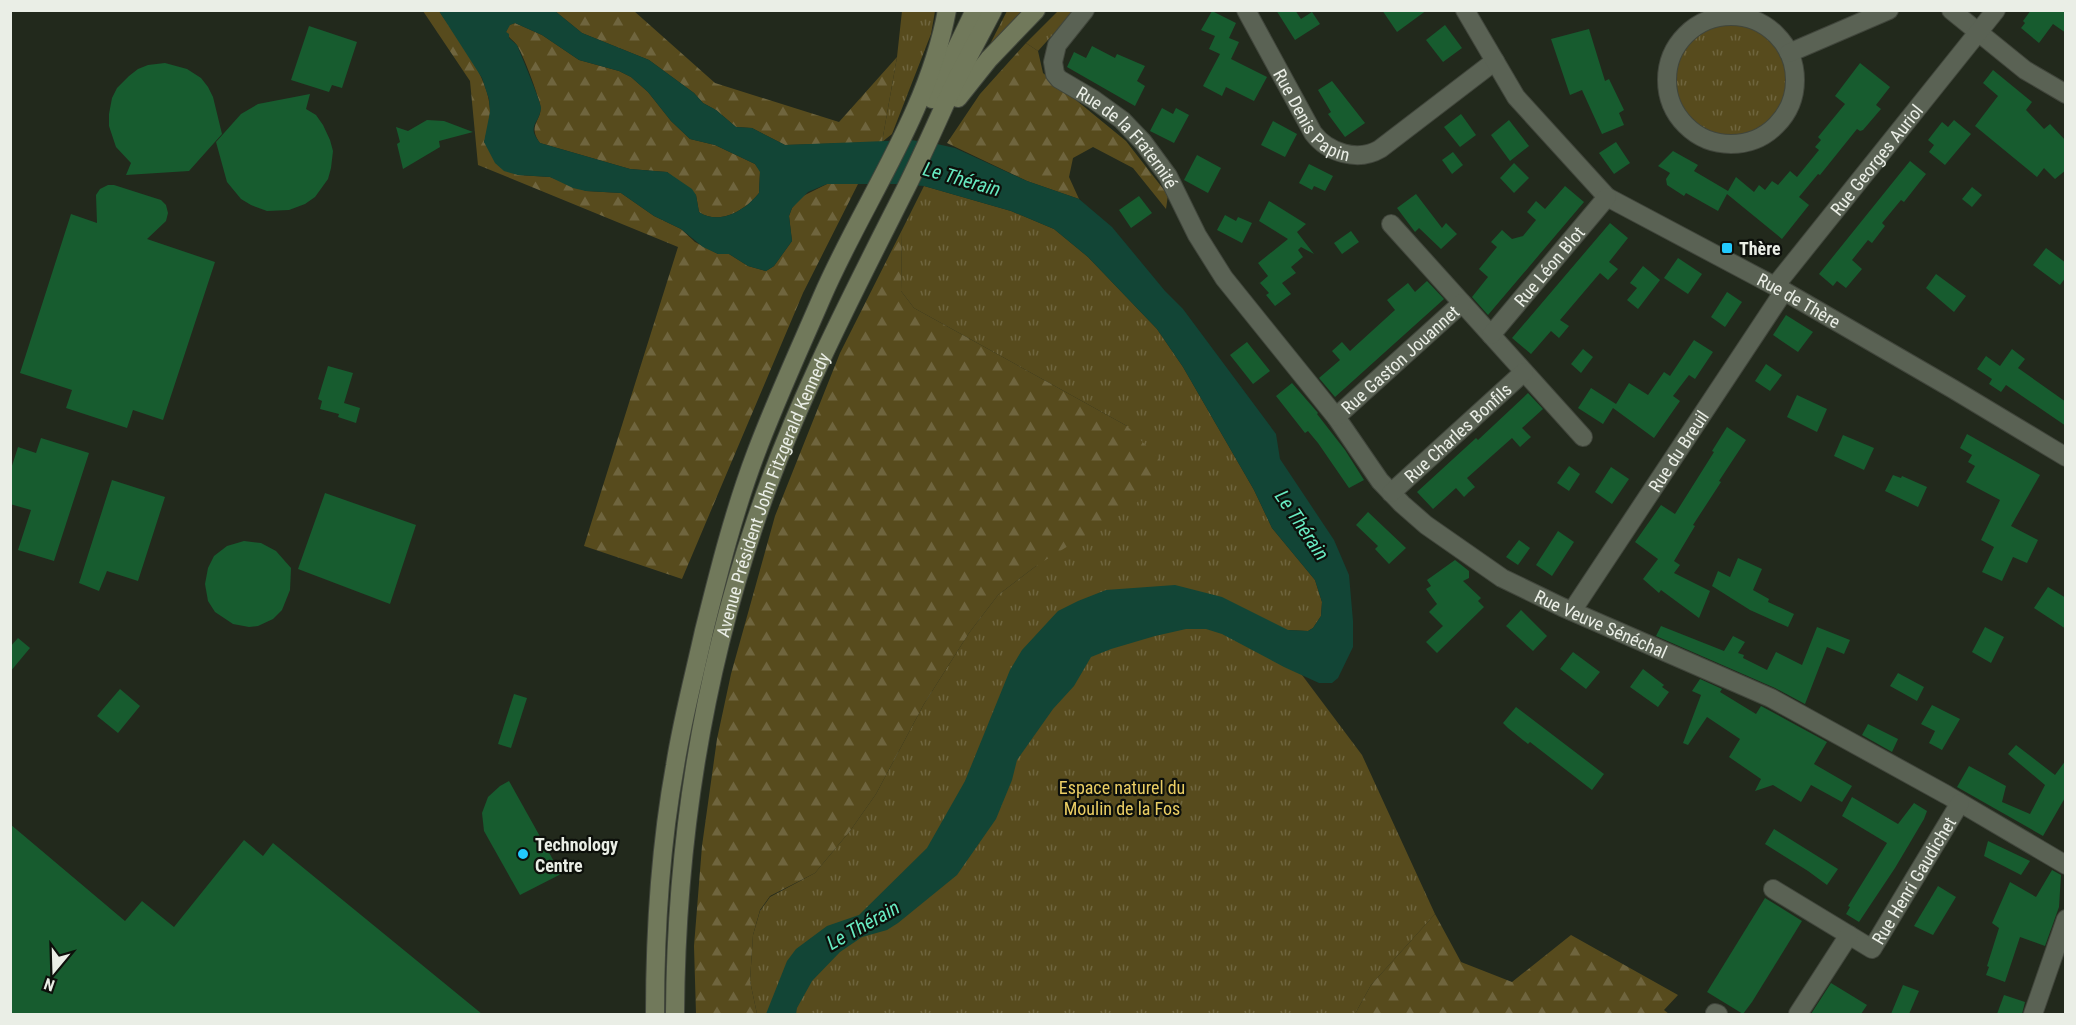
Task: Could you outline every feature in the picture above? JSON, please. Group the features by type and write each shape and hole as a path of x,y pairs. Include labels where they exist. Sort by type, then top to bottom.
{"main road":[{"path":"918,132 947,10"},
{"name":"Avenue Président John Fitzgerald Kennedy","path":"675,1014 679,904 691,791 717,657 739,574 772,476 813,377 906,189 918,132 975,10"},
{"name":"Avenue Président John Fitzgerald Kennedy","path":"655,1014 658,900 666,827 679,745 705,629 733,523 756,453 794,364 845,270 882,186 918,132 953,87 993,10"},
{"path":"918,132 974,77 1036,10"}],"street":[{"name":"Rue de la Fraternité","path":"1085,10 1057,45 1053,62 1055,74 1059,79 1117,116 1143,142 1168,176 1202,244 1224,278"},
{"name":"Rue Denis Papin","path":"1246,10 1313,133 1324,145 1340,152 1358,155 1374,153 1495,61"},
{"name":"Rue de Thère","path":"1466,10 1524,108 1607,196 1779,289 1953,388 2066,457"},
{"path":"1789,53 1889,10"},
{"path":"1951,10 2025,70 2066,94"},
{"name":"Rue Georges Auriol","path":"1779,289 1996,10"},
{"path":"1723,16 1753,20 1778,36 1789,53 1795,72 1791,102 1774,127 1758,138 1748,142 1728,144 1708,140 1683,123 1672,107 1666,87 1670,58 1674,48 1687,33 1704,22 1723,16"},
{"name":"Rue Léon Blot","path":"1491,335 1607,196"},
{"name":"Rue Gaston Jouannet","path":"1391,224 1491,335"},
{"name":"Rue Veuve Sénéchal","path":"1224,278 1336,417 1390,493 1426,525 1489,570 1572,611 1771,698 2066,865"},
{"name":"Rue du Breuil","path":"1572,611 1779,289"},
{"name":"Rue Gaston Jouannet","path":"1336,417 1462,303"},
{"name":"Rue Charles Bonfils","path":"1491,335 1583,437"},
{"name":"Rue Charles Bonfils","path":"1390,493 1524,372"},
{"name":"Rue Henri Gaudichet","path":"1773,889 1872,949 1960,803"},
{"path":"2032,1014 2066,919"},
{"path":"1798,1014 1849,935"}],"green space":[{"path":"423,11 439,11 471,58 488,97 490,110 484,142 518,175 550,177 586,191 621,193 654,216 681,229 695,242 718,254 729,254 748,266 766,271 774,266 792,241 789,216 801,197 827,184 858,184 803,293 682,579 584,546 678,247 478,165 470,81"},
{"path":"555,11 634,11 715,83 839,122 897,57 882,142 785,145 752,128 736,127 649,60 582,33"},
{"path":"902,11 935,11 931,34 892,134 882,142 897,57"},
{"path":"1007,11 1027,11 987,50"},
{"path":"1058,11 1074,11 1038,51 1026,43"},
{"path":"515,23 542,35 579,60 619,71 631,77 648,92 671,121 690,139 715,145 755,164 760,171 759,193 747,205 732,214 723,217 707,216 699,212 696,195 667,172 630,169 540,143 536,137 535,127 540,114 540,104 521,52 506,32 509,25"},
{"path":"1731,24 1753,28 1771,40 1783,58 1787,80 1783,102 1771,120 1753,132 1731,136 1709,132 1691,120 1679,102 1675,80 1679,58 1691,40 1709,28"},
{"path":"1026,43 1038,51 1043,73 1126,141 1168,195 1166,209 1133,168 1093,147 1073,158 1069,177 1079,199 1027,181 947,143 980,94"},
{"name":"Espace naturel du Moulin de la Fos","path":"924,186 1011,211 1054,229 1088,257 1157,329 1183,367 1254,490 1272,528 1315,580 1322,602 1321,616 1313,628 1308,631 1288,630 1302,675 1362,755 1435,914 1371,985 1355,1014 757,1014 750,981 753,935 760,911 770,897 815,873 850,831 876,794 924,704 969,633 998,595 1036,566 1127,426 914,308 901,291 902,230"},
{"path":"902,230 901,291 914,308 1127,426 1162,462 1161,481 1134,505 1036,566 998,595 969,633 924,704 876,794 850,831 815,873 770,896 760,910 753,935 750,981 757,1014 696,1014 694,946 702,846 717,739 731,674 775,516 840,353"},
{"path":"1435,914 1461,962 1512,982 1571,935 1678,995 1664,1010 1669,1014 1355,1014 1371,985"}],"water":[{"name":"Le Thérain","path":"439,11 555,11 582,33 649,60 736,127 752,128 785,145 911,140 937,144 955,148 1027,181 1079,199 1112,227 1165,291 1183,309 1276,434 1280,459 1334,540 1349,575 1353,621 1353,647 1338,678 1332,683 1319,683 1222,634 1206,629 1186,629 1155,636 1091,657 1074,686 1053,709 1017,760 1012,780 996,819 957,875 898,923 887,930 862,937 840,952 812,981 796,1014 766,1014 787,961 796,949 827,926 859,915 927,848 965,781 1010,670 1022,650 1058,611 1106,590 1175,585 1222,597 1288,630 1308,631 1313,628 1321,616 1322,602 1315,580 1272,528 1254,490 1183,367 1157,329 1088,257 1054,229 1011,211 924,186 827,184 808,192 792,208 789,216 792,241 774,266 766,271 748,266 729,254 718,254 703,247 681,229 654,216 621,193 586,191 573,188 550,177 518,175 504,171 495,163 484,142 490,112 489,99 482,78","holes":["515,23 542,35 579,60 619,71 631,77 648,92 671,121 690,139 715,145 755,164 760,172 759,193 747,205 732,214 723,217 707,216 699,212 696,195 692,189 667,172 630,169 540,143 534,132 534,125 540,114 540,104 517,45 506,32 510,25"]}],"building":[{"path":"1276,10 1295,10 1301,19 1312,12 1320,24 1295,40"},
{"path":"1382,10 1427,10 1397,32"},
{"path":"2031,10 2066,10 2066,33 2053,24 2039,43 2021,28"},
{"path":"1212,11 1236,23 1229,38 1239,42 1231,59 1267,77 1254,101 1226,87 1222,96 1203,86 1220,54 1209,49 1215,36 1201,30"},
{"path":"1445,25 1462,48 1443,62 1426,40"},
{"path":"309,26 357,42 342,88 332,85 329,92 291,80"},
{"path":"1589,29 1605,81 1609,79 1624,110 1619,113 1624,125 1602,134 1582,90 1570,95 1551,39"},
{"path":"1092,46 1115,58 1117,54 1145,66 1137,81 1145,86 1135,106 1067,67 1074,52 1086,58"},
{"path":"165,63 187,69 201,78 213,97 222,134 189,171 126,175 131,163 116,147 109,126 112,98 117,88 138,69"},
{"path":"1860,63 1890,87 1876,105 1881,109 1863,130 1857,129 1799,197 1809,205 1782,239 1727,194 1718,211 1686,193 1684,196 1667,185 1666,179 1670,173 1658,166 1673,151 1698,165 1694,171 1728,191 1736,177 1754,192 1759,185 1765,190 1772,181 1778,185 1790,171 1797,177 1819,150 1815,147 1821,140 1818,137 1845,104 1835,96"},
{"path":"1993,70 2032,102 2026,110 2044,129 2050,124 2066,141 2066,170 2055,179 2044,168 2037,177 1975,126 1998,96 1983,83"},
{"path":"1332,81 1365,123 1345,137 1328,114 1331,112 1318,90"},
{"path":"310,94 306,109 316,115 323,125 333,151 328,179 315,197 289,210 267,211 251,205 241,199 227,182 216,142 241,114 258,104"},
{"path":"1162,108 1173,114 1176,108 1189,115 1174,143 1150,131"},
{"path":"1461,114 1476,135 1460,147 1444,127"},
{"path":"427,120 444,121 473,132 439,141 440,147 403,169 397,144 400,142 396,127 408,131"},
{"path":"1509,120 1529,146 1510,161 1491,135"},
{"path":"1954,120 1971,134 1945,165 1929,152 1934,145 1928,140 1942,122 1948,127"},
{"path":"1273,121 1297,134 1285,157 1261,145"},
{"path":"1616,142 1630,163 1614,174 1599,153"},
{"path":"1453,152 1463,165 1452,174 1442,160"},
{"path":"1197,155 1221,168 1208,193 1184,180"},
{"path":"1910,161 1926,174 1904,202 1901,200 1882,223 1885,226 1872,243 1868,240 1852,260 1862,269 1846,288 1837,281 1833,286 1819,274"},
{"path":"1514,163 1529,178 1514,193 1500,178"},
{"path":"1309,164 1333,176 1325,191 1314,186 1312,190 1299,183"},
{"path":"108,185 161,200 166,205 168,213 166,221 147,239 215,262 163,420 133,410 127,428 66,408 72,390 20,373 71,214 97,223 96,195 100,189"},
{"path":"1565,186 1584,202 1488,315 1472,297 1488,277 1479,269 1497,247 1491,242 1502,230 1512,239 1523,236 1536,220 1527,212 1536,201 1545,209"},
{"path":"1972,187 1982,195 1972,207 1962,199"},
{"path":"1416,194 1442,228 1446,223 1457,234 1441,249 1419,228 1415,232 1397,208"},
{"path":"1139,196 1152,213 1131,228 1119,210"},
{"path":"1269,201 1306,224 1297,232 1314,254 1301,247 1298,250 1303,257 1291,267 1296,273 1282,283 1291,294 1275,306 1266,295 1269,293 1260,283 1268,276 1258,263 1288,239 1259,221"},
{"path":"1225,215 1236,221 1238,217 1252,223 1242,243 1217,230"},
{"path":"1610,223 1628,238 1609,262 1618,269 1608,280 1600,273 1560,320 1569,326 1559,338 1551,331 1531,354 1512,338"},
{"path":"1351,231 1359,242 1342,254 1334,243"},
{"path":"2046,248 2066,263 2066,277 2060,285 2033,265"},
{"path":"1678,258 1702,274 1688,294 1664,278"},
{"path":"1643,266 1660,280 1638,309 1627,300 1637,288 1630,283"},
{"path":"1936,274 1966,296 1954,312 1926,288"},
{"path":"1427,281 1444,299 1335,397 1319,378 1340,360 1332,351 1342,342 1350,351 1395,310 1387,300 1408,283 1415,292"},
{"path":"1727,292 1742,302 1725,327 1711,317"},
{"path":"1786,315 1813,332 1798,352 1773,335"},
{"path":"1694,340 1713,352 1695,379 1689,375 1673,396 1680,401 1654,438 1613,408 1603,424 1578,408 1591,388 1616,404 1629,383 1648,395 1664,372 1670,376"},
{"path":"1247,342 1270,371 1253,384 1230,355"},
{"path":"1583,349 1593,357 1581,373 1571,364"},
{"path":"2012,349 2025,359 2018,368 2066,402 2066,426 2006,385 2001,392 1989,384 1992,379 1977,369 1986,356 2000,366"},
{"path":"1766,364 1782,375 1770,391 1755,381"},
{"path":"328,366 353,373 344,403 360,408 356,423 338,417 339,414 320,409 322,401 318,399"},
{"path":"1292,383 1318,413 1364,480 1349,488 1318,443 1308,431 1305,433 1276,396"},
{"path":"1528,393 1543,409 1522,428 1531,437 1520,447 1512,438 1467,478 1475,487 1464,497 1456,488 1433,509 1417,492"},
{"path":"1797,395 1827,409 1817,432 1787,417"},
{"path":"1727,427 1746,440 1719,481 1721,482 1693,525 1695,526 1674,561 1680,565 1674,573 1710,591 1699,618 1661,590 1659,593 1643,579 1658,559 1635,542 1661,505 1675,514"},
{"path":"1967,434 2040,475 2011,526 2038,540 2027,563 2013,557 2002,581 1982,572 1994,547 1981,540 2000,500 1966,482 1975,466 1968,462 1972,455 1960,448"},
{"path":"1843,435 1874,448 1864,470 1834,456"},
{"path":"41,438 89,453 54,561 18,550 31,510 10,504 10,472 18,447 36,453"},
{"path":"1569,466 1580,474 1569,491 1557,483"},
{"path":"1611,467 1629,479 1612,504 1595,492"},
{"path":"1893,475 1901,478 1902,476 1927,487 1918,507 1885,491"},
{"path":"112,480 165,497 138,581 107,571 99,591 79,583"},
{"path":"325,493 416,525 390,604 298,569"},
{"path":"1368,512 1406,548 1389,564 1375,549 1378,546 1356,525"},
{"path":"1558,531 1574,542 1552,576 1536,565"},
{"path":"1519,540 1530,548 1518,565 1506,557"},
{"path":"244,541 261,543 276,551 291,568 290,590 282,610 273,619 258,626 249,627 233,624 215,612 208,601 205,584 208,568 214,556 227,546"},
{"path":"1738,558 1762,569 1753,590 1769,599 1768,602 1794,614 1788,627 1750,610 1712,586 1718,571 1730,577"},
{"path":"1455,560 1469,571 1469,578 1463,581 1481,598 1478,601 1484,607 1437,653 1426,642 1443,626 1429,612 1437,604 1426,589 1431,586 1427,580"},
{"path":"2048,587 2066,598 2066,629 2034,608"},
{"path":"1521,610 1547,636 1533,651 1506,626"},
{"path":"1661,626 1724,651 1733,636 1745,642 1738,653 1744,655 1743,658 1767,670 1776,652 1802,665 1817,627 1850,640 1844,654 1827,647 1805,704 1775,688 1656,636"},
{"path":"1985,627 2004,637 1991,663 1972,652"},
{"path":"18,638 30,648 10,672 10,647"},
{"path":"1573,652 1600,672 1586,689 1560,669"},
{"path":"1643,669 1664,685 1662,687 1669,692 1658,707 1630,687"},
{"path":"1898,673 1924,687 1917,701 1890,686"},
{"path":"1700,679 1722,689 1720,692 1756,714 1761,706 1827,742 1814,764 1852,786 1842,802 1811,785 1801,802 1773,785 1755,791 1761,779 1729,757 1740,739 1707,717 1688,745 1683,743 1701,695 1692,691"},
{"path":"120,689 140,706 118,733 97,716"},
{"path":"514,694 527,698 511,748 498,744"},
{"path":"1932,705 1960,719 1942,750 1929,743 1935,731 1921,724"},
{"path":"1516,707 1604,774 1592,790 1503,723"},
{"path":"1868,724 1898,739 1892,752 1862,735"},
{"path":"2016,745 2055,775 2066,760 2066,796 2043,836 1957,787 1969,766 2006,786 2002,802 2030,814 2045,785 2008,754"},
{"name":"Technology Centre","path":"509,781 561,874 520,895 484,831 482,813 488,797"},
{"path":"1852,797 1898,824 1914,803 1927,811 1895,868 1859,922 1846,914 1850,907 1848,906 1887,843 1842,816"},
{"path":"10,824 125,921 142,901 174,927 244,840 263,856 273,843 482,1014 10,1014"},
{"path":"1774,829 1838,869 1827,885 1765,844"},
{"path":"1988,841 2030,861 2021,875 1984,856"},
{"path":"2052,870 2061,875 2059,907 2045,946 2020,937 2005,982 1986,975 1999,928 1992,923 2010,882 2036,897"},
{"path":"1938,886 1956,897 1933,935 1914,926"},
{"path":"1765,898 1802,921 1743,1014 1707,992"},
{"path":"1831,983 1867,1005 1861,1014 1811,1014"},
{"path":"1903,985 1919,991 1909,1014 1891,1014"},
{"path":"2004,995 2025,1002 2022,1014 1997,1014"}],"place":[{"name":"Thère","path":"1727,248"},
{"name":"Technology Centre","path":"523,854"}]}
